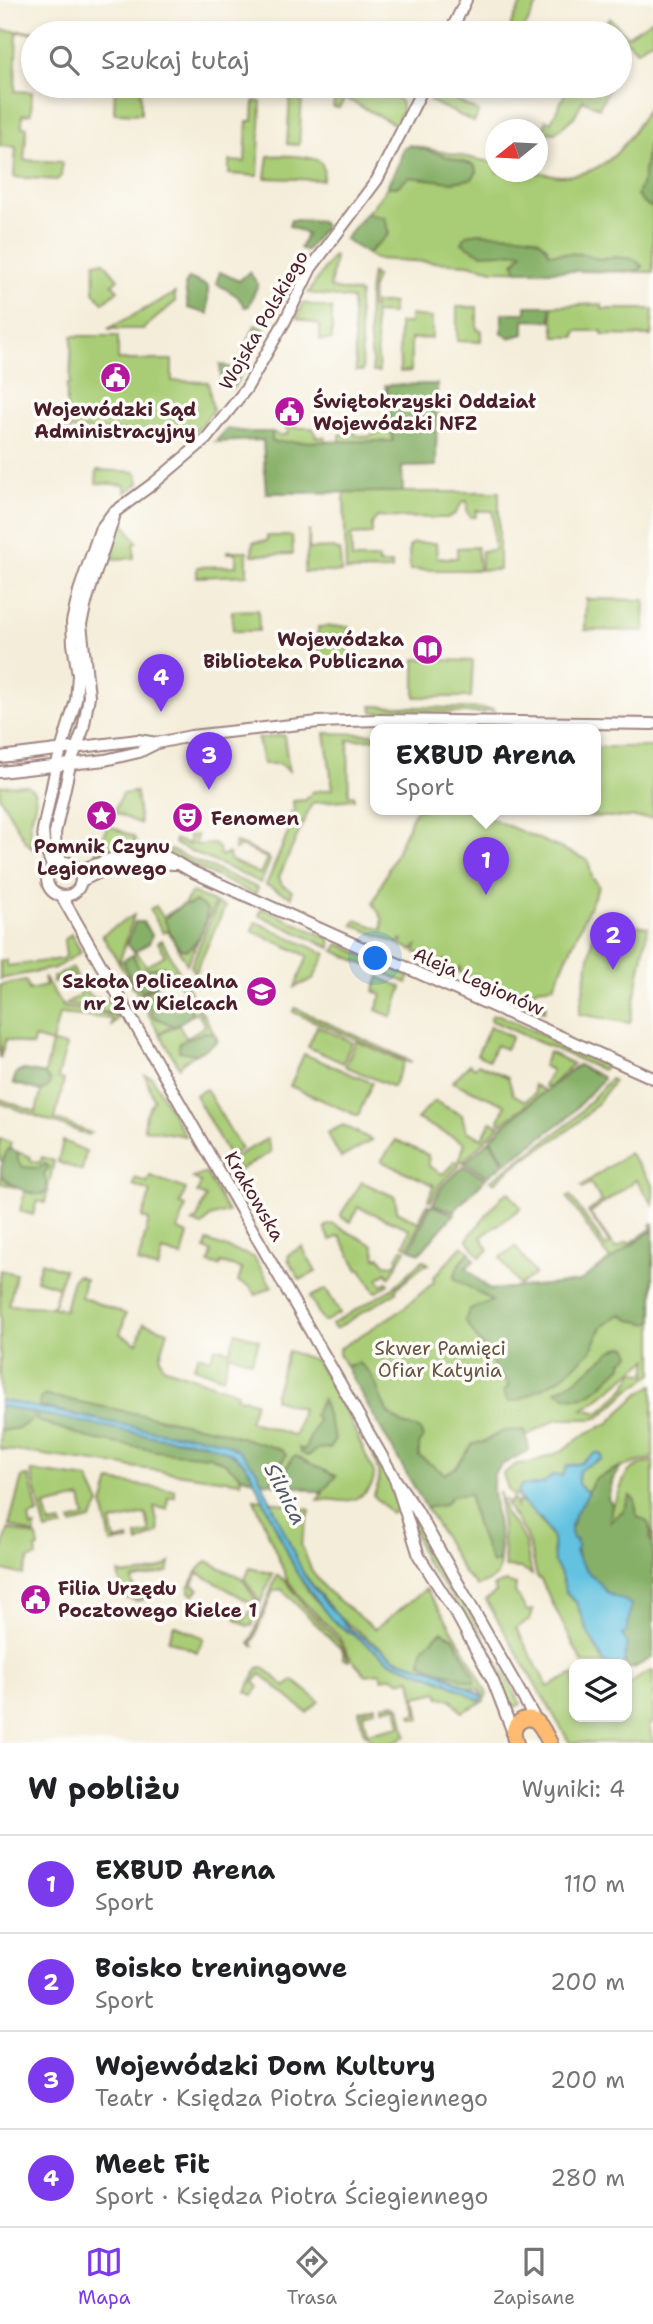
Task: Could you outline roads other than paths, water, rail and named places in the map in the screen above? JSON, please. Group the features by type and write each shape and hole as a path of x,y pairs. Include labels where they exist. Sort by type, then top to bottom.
{"main road":[{"name":"Krakowska","path":"515,1740 522,1720 528,1718 537,1722 550,1743"}],"street":[{"path":"456,21 466,0"},
{"name":"Wojska Polskiego","path":"88,580 103,525 206,439 246,389 309,272 377,180 418,98"},
{"path":"58,864 54,842 69,765 83,730 88,705 88,678 81,631 88,580"},
{"path":"58,864 47,875 47,885 53,893 68,895 79,875 74,866 58,864 44,844 43,830 56,767 74,713 78,688 72,632 76,604 88,580"},
{"path":"0,772 56,767 139,752 157,743 203,734 344,721 653,724"},
{"path":"0,757 138,740 157,743"},
{"name":"Aleja Legionów","path":"79,875 124,854 144,851 160,854 176,864 653,1079"},
{"name":"Krakowska","path":"68,895 83,930 395,1479 407,1494 537,1722"},
{"name":"Krakowska","path":"395,1479 408,1528 419,1556 494,1681 515,1740"}],"water":[{"path":"0,1400 164,1433 205,1437 221,1441 240,1452 256,1469 304,1575 350,1629 396,1659 441,1673 483,1696 480,1701 446,1682 390,1661 331,1619 298,1575 250,1471 231,1453 202,1442 161,1438 0,1406"},
{"path":"596,1453 600,1453 603,1458 579,1471 578,1484 588,1493 572,1520 571,1532 578,1545 575,1551 579,1561 607,1592 631,1605 627,1632 622,1635 627,1643 625,1659 602,1659 576,1602 566,1592 554,1562 553,1538 541,1519 519,1497 518,1491 522,1485 539,1484 552,1475 562,1476 567,1466 581,1463"}],"place":[{"name":"Wojewódzki Sąd Administracyjny","path":"115,378"},
{"name":"Świętokrzyski Oddział Wojewódzki NFZ","path":"290,412"},
{"name":"Wojewódzka Biblioteka Publiczna","path":"427,650"},
{"name":"Meet Fit","path":"161,712"},
{"name":"Wojewódzki Dom Kultury","path":"209,790"},
{"name":"Pomnik Czynu Legionowego","path":"102,815"},
{"name":"Fenomen","path":"188,818"},
{"name":"EXBUD Arena","path":"486,895"},
{"name":"Boisko treningowe","path":"613,970"},
{"name":"Szkoła Policealna nr 2 w Kielcach","path":"261,992"},
{"name":"Filia Urzędu Pocztowego Kielce 1","path":"35,1599"}],"park label":[{"name":"Skwer Pamięci Ofiar Katynia","path":"440,1359"}],"water label":[{"name":"Silnica","path":"285,1494"}]}
